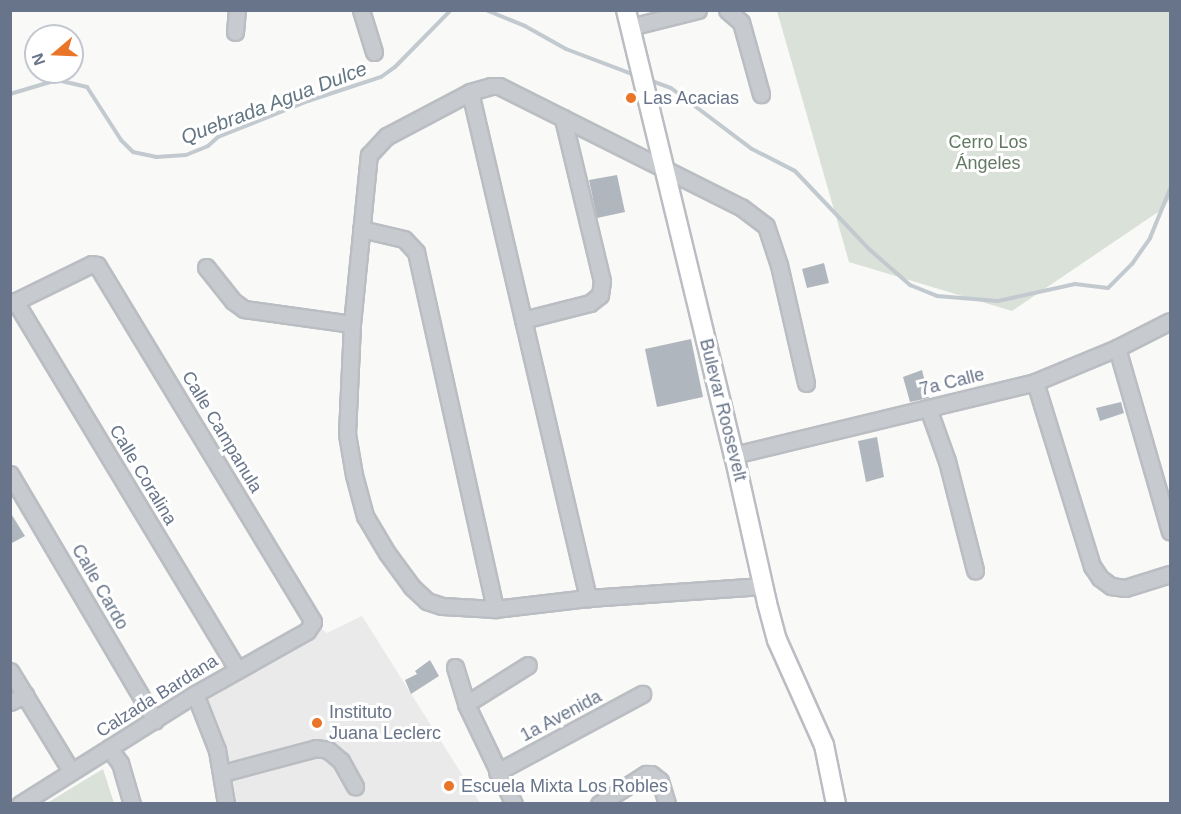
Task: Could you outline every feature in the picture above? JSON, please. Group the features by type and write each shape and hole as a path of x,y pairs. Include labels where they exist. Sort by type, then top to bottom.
{"main road":[{"name":"Bulevar Roosevelt","path":"628,19 777,640 824,745 836,804"}],"street":[{"path":"235,32 237,10"},
{"path":"362,10 374,52"},
{"path":"628,19 698,10"},
{"path":"727,10 741,22 761,94"},
{"path":"763,586 588,598 495,609 442,606 427,601 412,587 387,553 365,516 354,475 347,434 352,324 369,155 387,136 470,92 499,86 741,207 766,226 779,265 806,383"},
{"path":"470,92 588,598"},
{"path":"523,320 590,303 600,295 602,281 563,118"},
{"path":"361,229 404,239 416,252 495,609"},
{"name":"Calle Campanula","path":"13,302 95,264 313,622"},
{"path":"206,267 232,301 244,309 352,324"},
{"name":"Calle Coralina","path":"13,302 237,669"},
{"name":"7a Calle","path":"734,455 1035,382 1117,348 1170,321"},
{"path":"1117,348 1170,532"},
{"path":"1035,382 1092,566 1100,578 1111,586 1125,588 1170,574"},
{"path":"928,408 947,461 975,570"},
{"name":"Calle Cardo","path":"10,474 155,720"},
{"name":"Calzada Bardana","path":"20,804 195,694 307,630 313,622"},
{"path":"466,704 528,665"},
{"path":"455,667 466,704 514,804"},
{"path":"10,671 71,771"},
{"path":"195,694 207,721 223,774 226,804"},
{"name":"1a Avenida","path":"497,772 642,694"},
{"path":"10,702 25,695"},
{"path":"109,748 120,763 132,804"},
{"path":"223,774 316,748 327,750 341,760 355,786"},
{"path":"599,804 646,774 651,774 660,781 668,804"}],"shaded area":[{"name":"Instituto Juana Leclerc","path":"362,616 480,803 223,803 195,694 313,622 327,633"}],"green space":[{"name":"Cerro Los Ángeles","path":"777,11 1170,11 1170,198 1164,208 1012,311 849,262"},
{"path":"103,769 114,803 47,803"}],"building":[{"path":"617,175 625,212 597,218 589,180"},
{"path":"824,263 829,283 807,288 802,269"},
{"path":"691,339 703,397 657,407 645,349"},
{"path":"922,370 929,398 910,402 903,377"},
{"path":"1121,402 1124,413 1100,421 1096,408"},
{"path":"877,437 884,477 866,482 858,441"},
{"path":"10,512 25,536 10,544"},
{"path":"430,660 439,676 411,694 405,680 417,674 415,671"}],"waterway":[{"name":"Quebrada Agua Dulce","path":"10,94 57,80 87,87 121,140 133,152 156,157 186,155 208,146 218,137 308,101 381,77 395,67 451,10"},
{"name":"Quebrada Agua Dulce","path":"486,10 525,26 566,49 637,76"},
{"name":"Quebrada Agua Dulce","path":"649,80 671,88 752,149 795,171 869,249 910,285 937,296 998,301 1075,284 1108,288 1132,264 1150,238 1170,189"}],"place":[{"name":"Las Acacias","path":"631,98"},
{"name":"Instituto Juana Leclerc","path":"317,723"},
{"name":"Escuela Mixta Los Robles","path":"449,786"}]}
